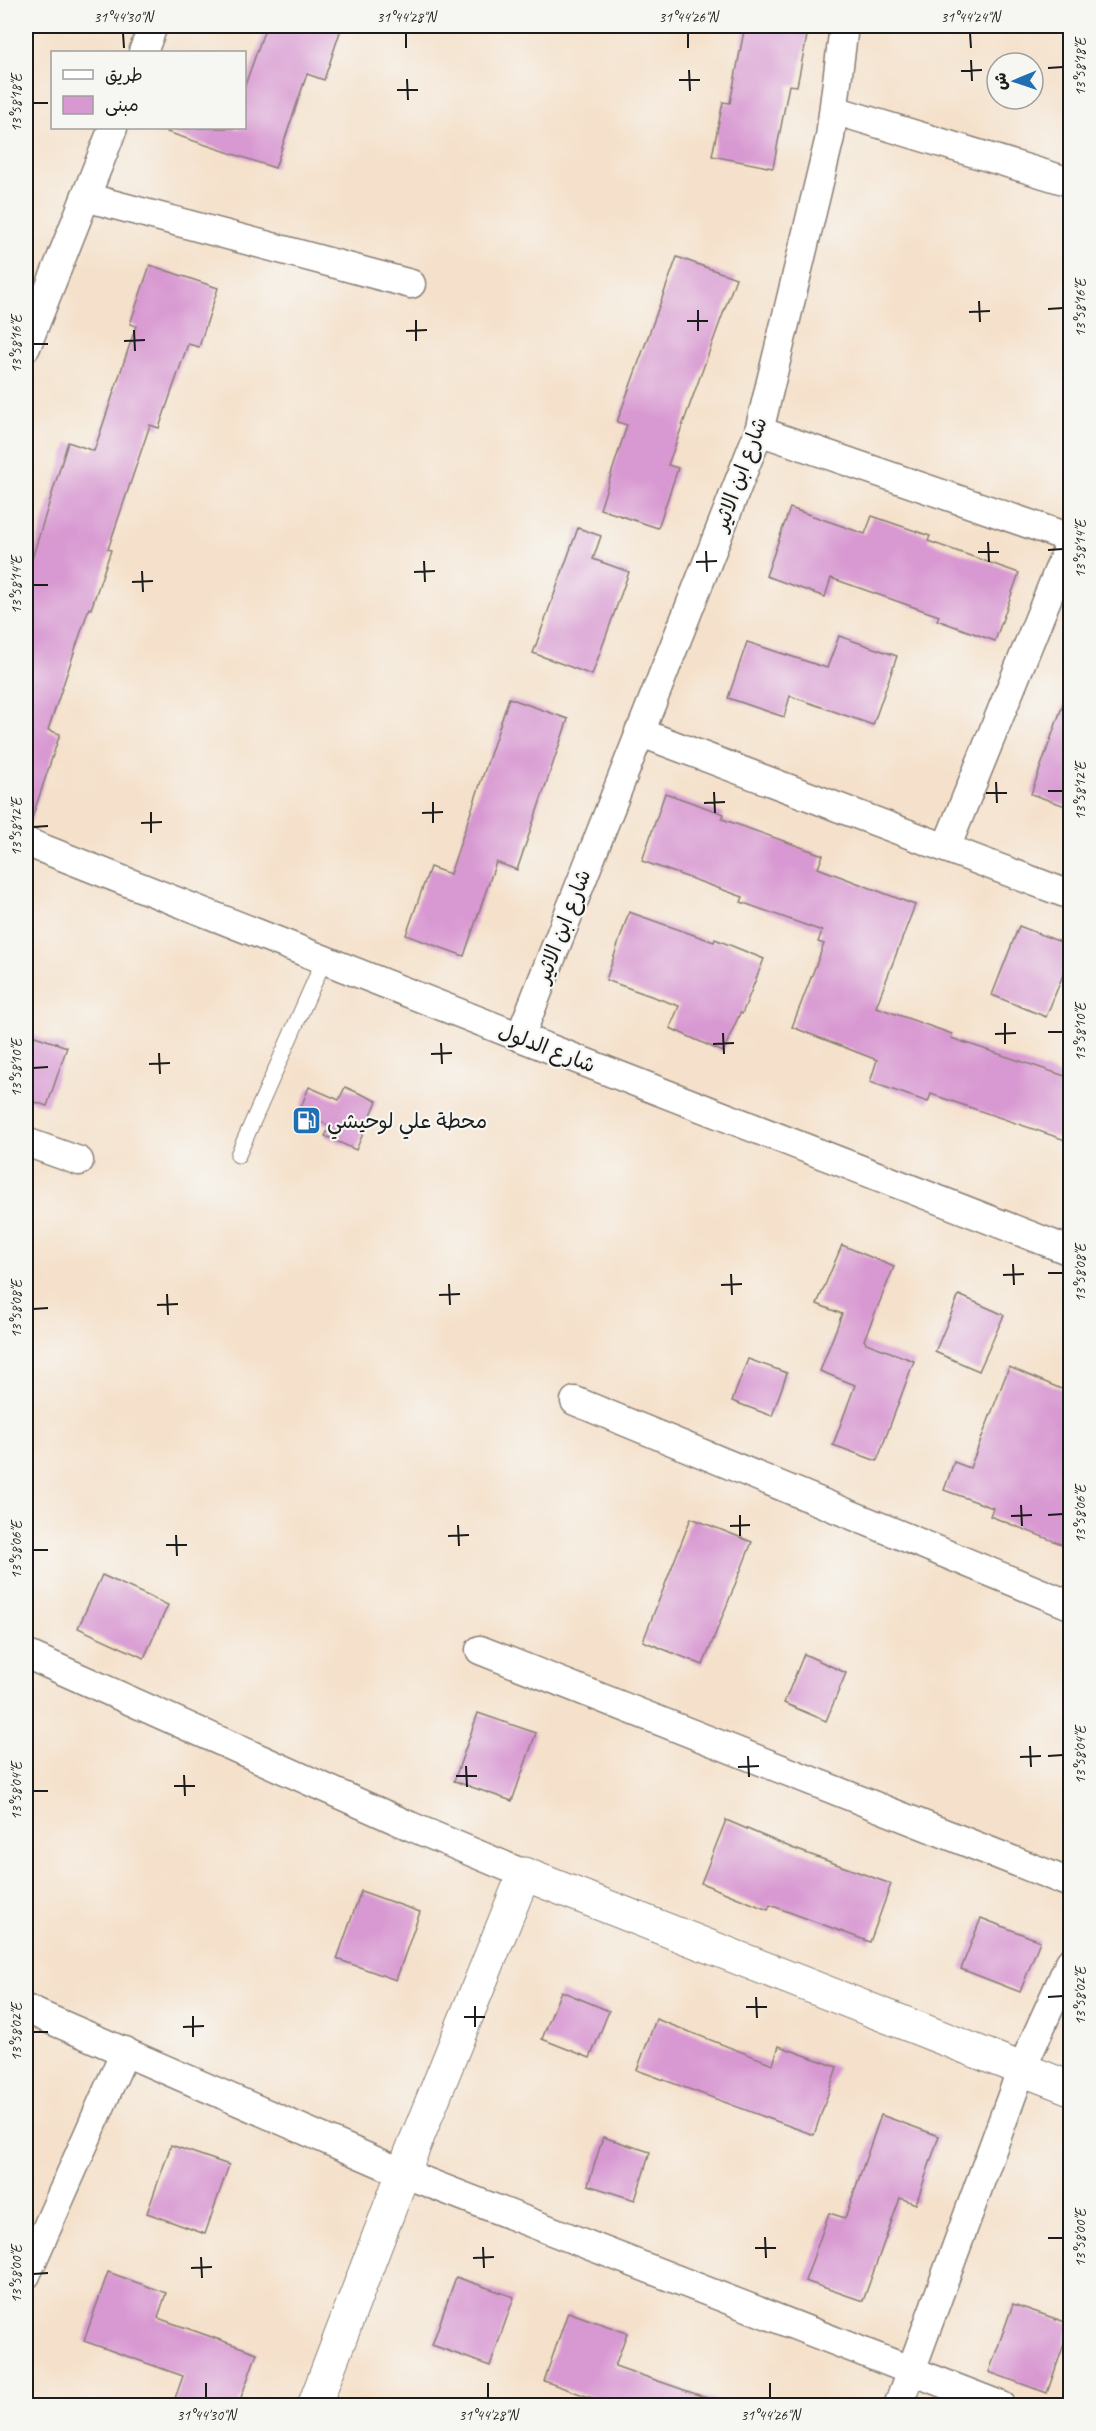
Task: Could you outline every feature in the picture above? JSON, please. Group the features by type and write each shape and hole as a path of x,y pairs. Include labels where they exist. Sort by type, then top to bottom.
{"street":[{"path":"143,51 153,26"},
{"name":"شارع ابن الاثير","path":"520,1037 759,431 823,167 834,110 844,26"},
{"path":"834,110 1071,182"},
{"path":"26,347 113,129"},
{"path":"85,197 411,284"},
{"path":"759,431 1071,540 946,848"},
{"path":"639,732 1071,895"},
{"name":"شارع الدلول","path":"26,842 1071,1251"},
{"path":"26,1142 79,1161"},
{"path":"575,1401 1071,1605"},
{"path":"480,1650 1071,1883"},
{"path":"26,1654 410,1826 524,1874 1071,2088"},
{"path":"314,2406 403,2173 524,1874"},
{"path":"898,2406 1022,2068 1071,1962"},
{"path":"26,2009 403,2173 1002,2406"},
{"path":"26,2275 125,2051"}],"lane":[{"path":"238,1155 324,960"}],"building":[{"path":"266,26 342,26 324,80 307,74 275,168 167,132 168,129 246,129 246,82"},
{"path":"745,26 809,26 797,86 789,85 773,168 712,156 723,102 730,103"},
{"path":"677,257 736,278 668,465 678,468 658,528 600,509 627,425 617,422"},
{"path":"150,265 218,288 199,347 188,344 159,428 150,425 108,549 111,550 48,730 60,734 30,824 26,823 26,578 68,442 94,451 136,326 130,324"},
{"path":"790,508 865,534 872,516 930,536 928,541 1019,573 995,641 937,620 939,616 831,578 825,597 766,576"},
{"path":"578,528 601,536 593,559 629,572 592,675 533,653"},
{"path":"839,636 897,656 873,725 790,696 784,717 728,698 747,642 827,668"},
{"path":"1067,693 1071,693 1071,808 1031,794"},
{"path":"509,698 568,719 517,870 496,862 464,956 406,935 430,867 450,874"},
{"path":"665,793 724,814 722,819 823,855 818,868 915,905 876,1007 952,1034 951,1038 1071,1078 1071,1142 931,1094 928,1102 870,1082 877,1060 792,1027 824,944 818,942 822,931 741,902 743,897 642,861"},
{"path":"629,912 714,942 715,939 764,959 742,1014 740,1013 723,1052 670,1028 679,1006 606,980"},
{"path":"1019,926 1071,946 1071,955 1046,1017 992,995"},
{"path":"26,1033 67,1047 47,1106 26,1099"},
{"path":"309,1087 339,1100 345,1087 377,1101 356,1150 325,1136 330,1126 299,1112"},
{"path":"842,1245 894,1267 864,1340 866,1343 914,1361 877,1461 833,1445 855,1385 820,1371 842,1314 817,1304"},
{"path":"959,1295 1004,1315 979,1371 935,1352"},
{"path":"748,1359 787,1373 772,1416 732,1401"},
{"path":"1009,1367 1071,1393 1071,1548 990,1516 993,1508 944,1490 954,1462 970,1468"},
{"path":"691,1518 752,1542 703,1665 643,1641"},
{"path":"102,1575 168,1605 144,1658 78,1628"},
{"path":"804,1654 846,1673 826,1721 784,1703"},
{"path":"478,1713 536,1733 512,1801 454,1781"},
{"path":"726,1820 792,1848 891,1884 870,1942 770,1905 768,1910 701,1883"},
{"path":"361,1891 420,1912 396,1980 337,1959"},
{"path":"981,1918 1040,1941 1020,1992 961,1969"},
{"path":"561,1991 609,2011 590,2058 542,2039"},
{"path":"656,2019 773,2064 779,2046 837,2067 814,2135 637,2070"},
{"path":"881,2115 939,2136 916,2204 900,2198 863,2301 805,2281 829,2213 845,2218"},
{"path":"603,2137 650,2152 635,2200 588,2185"},
{"path":"171,2145 229,2165 205,2234 147,2213"},
{"path":"108,2272 166,2293 158,2318 257,2353 238,2406 187,2406 174,2401 183,2376 84,2341"},
{"path":"456,2277 514,2297 490,2366 432,2345"},
{"path":"1013,2304 1071,2324 1047,2393 989,2372"},
{"path":"568,2312 627,2333 615,2366 719,2402 718,2406 614,2406 544,2381"}],"place":[{"name":"محطة علي لوحيشي","path":"306,1121"}]}
